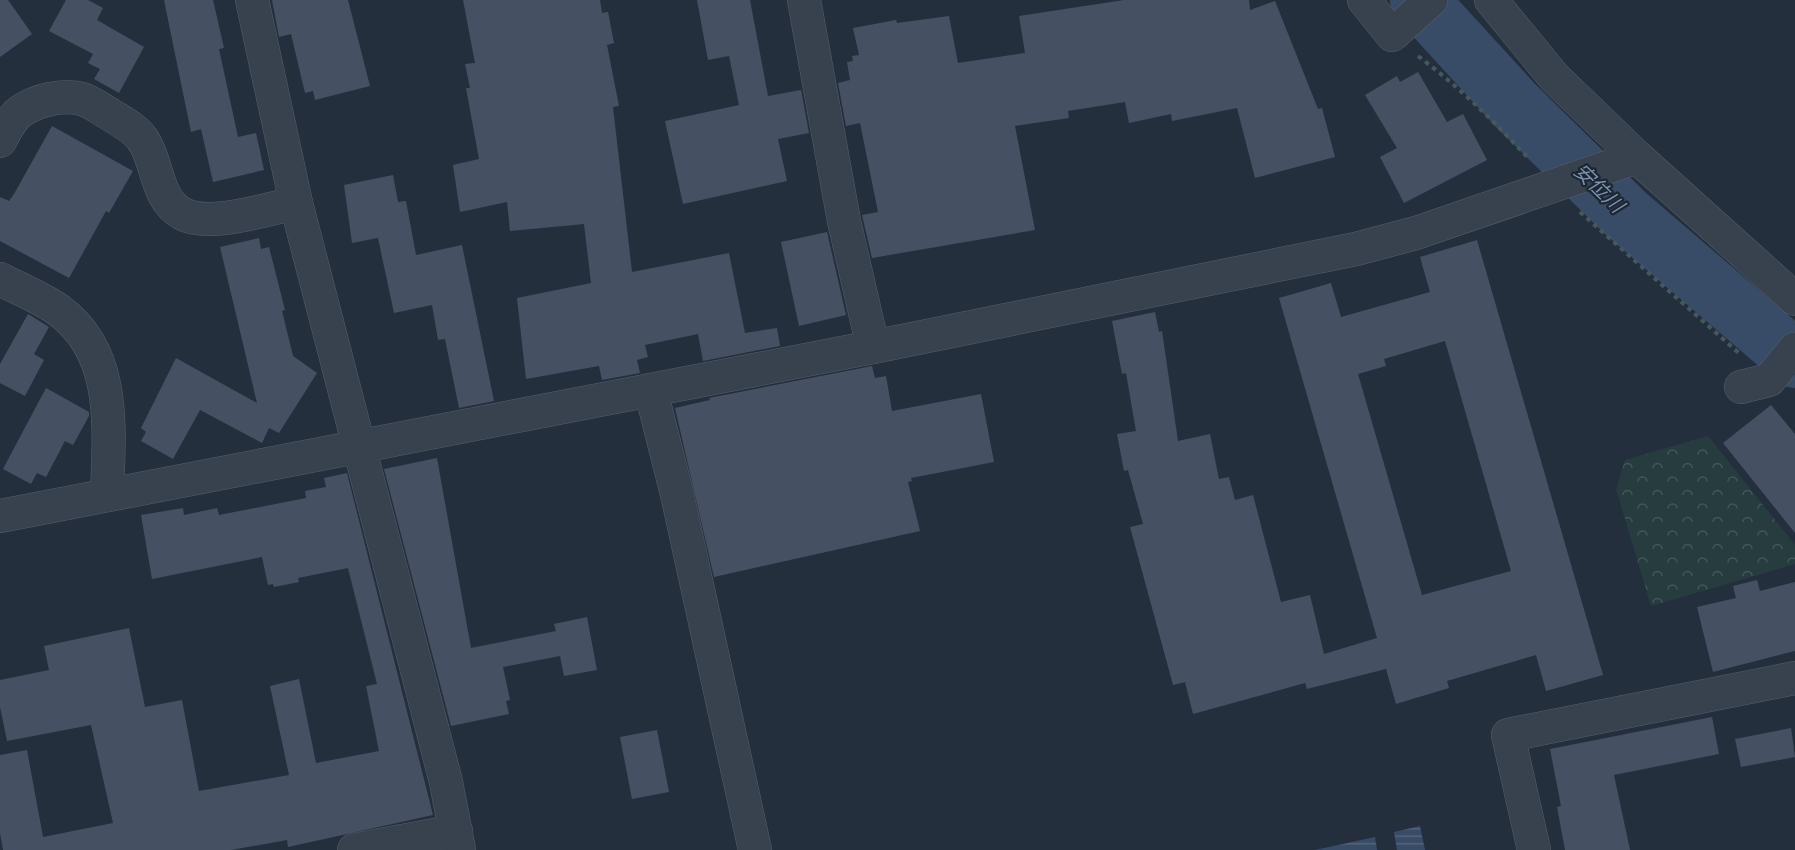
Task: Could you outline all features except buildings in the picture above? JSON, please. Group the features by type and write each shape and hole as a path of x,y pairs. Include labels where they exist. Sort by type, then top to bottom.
{"street":[{"path":"252,0 296,204 446,782 457,840 354,850"},
{"path":"804,0 844,221 873,347"},
{"path":"1364,0 1400,28 1431,0"},
{"path":"1491,0 1625,160 1790,285"},
{"path":"0,141 20,112 41,102 63,97 83,100 127,124 142,137 155,164 163,196 172,207 185,216 200,220 216,219 296,204"},
{"path":"0,516 873,347 1356,249 1416,233 1625,160"},
{"path":"0,279 55,308 70,319 84,336 95,355 104,378 108,406 107,495"},
{"path":"1761,381 1795,349"},
{"path":"651,390 677,494 754,850"},
{"path":"1534,850 1508,735 1795,678"}],"path":[{"path":"1400,28 1616,246 1761,381"}],"green space":[{"path":"1708,436 1795,545 1795,564 1651,606 1616,489 1625,460"}],"water":[{"path":"1420,826 1425,850 1397,850 1394,832"},
{"path":"1375,837 1377,850 1315,850"}],"waterway":[{"name":"安位川","path":"1419,0 1515,105 1626,214 1795,359"}]}
